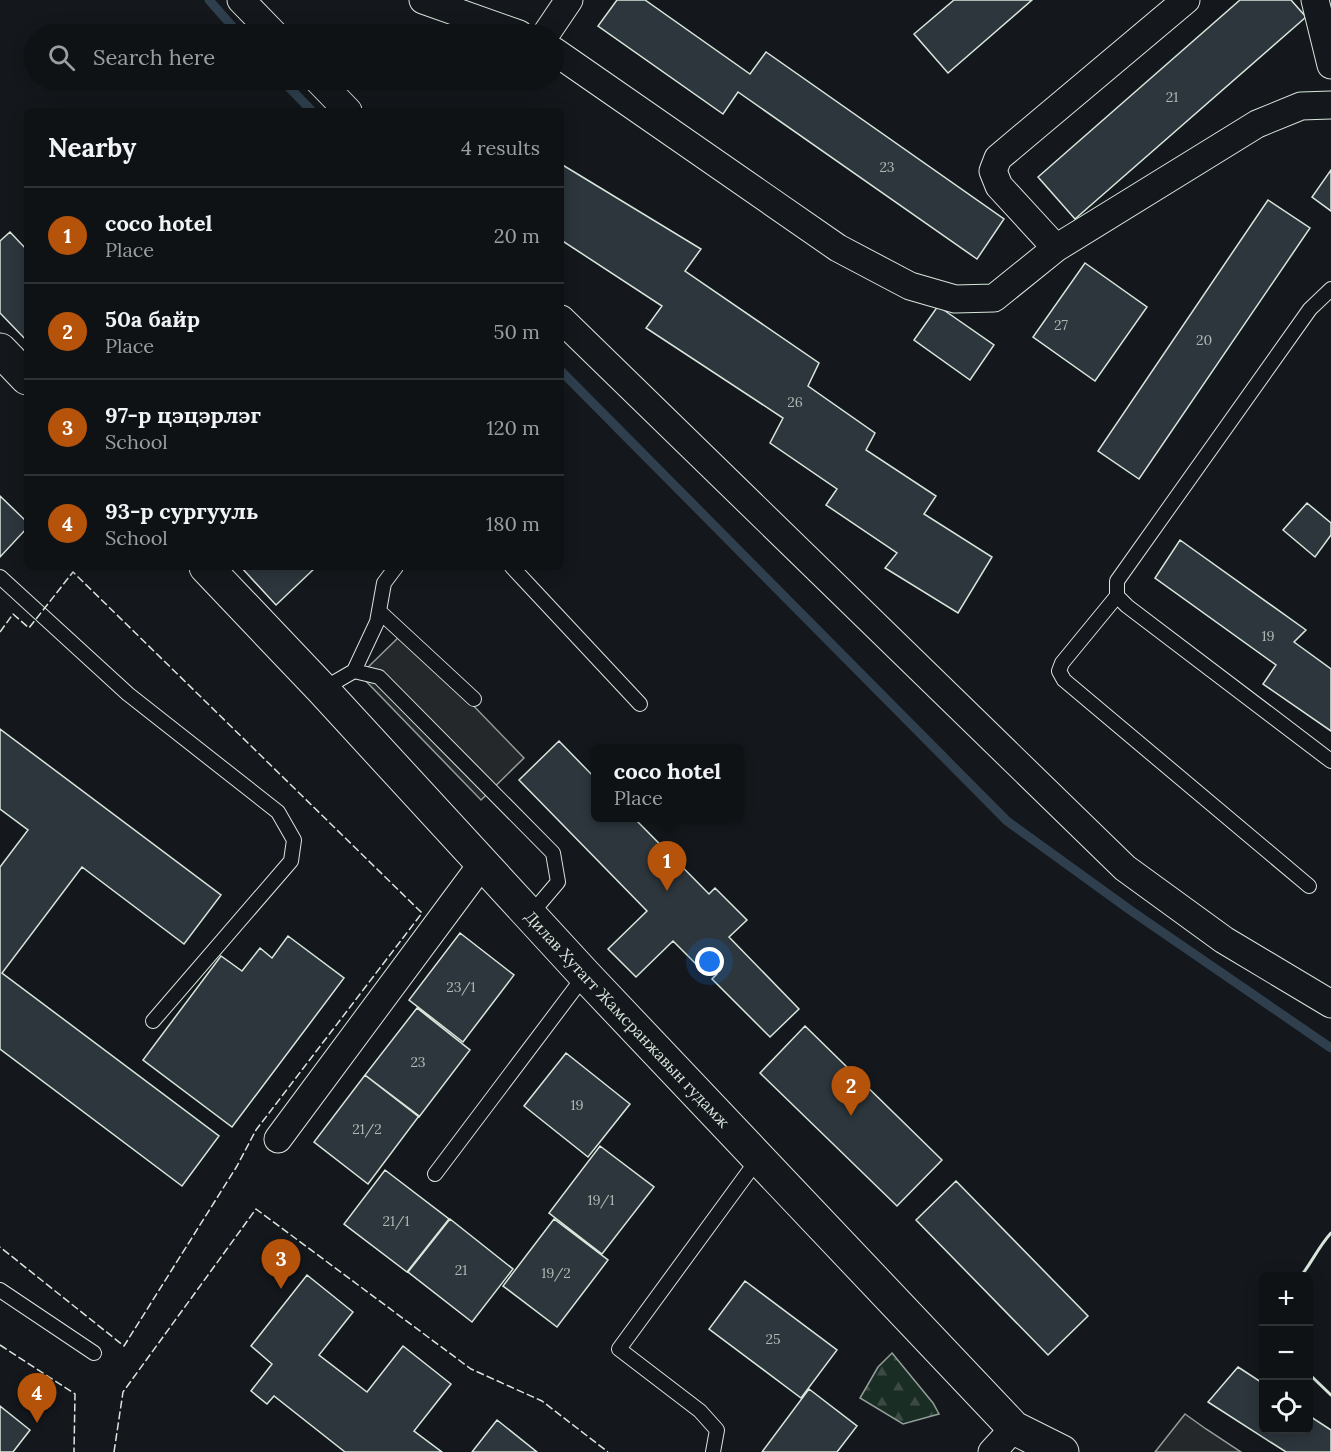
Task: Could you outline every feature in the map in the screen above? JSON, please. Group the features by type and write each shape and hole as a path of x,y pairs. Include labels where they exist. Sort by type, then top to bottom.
{"main road":[{"path":"0,350 24,375"},
{"name":"Дилав Хутагт Жамсранжавын гудамж","path":"209,570 322,689 585,975 1014,1428 1062,1452"}],"street":[{"path":"241,0 264,24"},
{"path":"423,0 491,24"},
{"path":"553,24 569,0"},
{"path":"1056,248 999,186 993,171 998,158 1186,0"},
{"path":"1315,0 1331,65"},
{"path":"564,58 838,248 910,286 956,299 994,298 1056,248 1257,124 1301,106 1331,105"},
{"path":"328,90 345,108"},
{"path":"564,322 1125,868 1224,940 1331,1004"},
{"path":"278,1139 482,864"},
{"path":"992,1452 1014,1428"}],"lane":[{"path":"1309,886 1064,680 1059,671 1062,663 1117,596 1117,581 1310,309 1331,289"},
{"path":"322,689 354,671 380,612 384,583 394,570"},
{"path":"515,570 640,704"},
{"path":"0,577 128,694 278,812 294,840 291,861 153,1021"},
{"path":"1117,596 1127,606 1331,761"},
{"path":"380,612 474,699"},
{"path":"354,671 379,677 553,853 558,882 530,915"},
{"path":"435,1174 585,975"},
{"path":"713,1452 717,1430 700,1411 619,1348 759,1157"},
{"path":"0,1290 93,1353"}],"green space":[{"path":"892,1353 933,1403 939,1414 903,1424 860,1398 878,1367"}],"shaded area":[{"path":"403,633 524,758 481,800 360,675"},
{"path":"1185,1414 1206,1429 1241,1452 1155,1452"}],"building":[{"path":"617,0 645,0 750,74 766,52 1004,219 977,259 738,92 723,114 598,26"},
{"path":"954,0 1032,0 948,73 914,34"},
{"path":"1240,0 1291,0 1306,17 1075,219 1038,177"},
{"path":"564,166 701,249 685,271 819,363 808,386 875,433 866,450 936,496 924,514 992,557 958,613 885,568 897,553 826,505 837,489 770,443 783,418 646,328 662,306 564,242"},
{"path":"1331,170 1331,211 1312,197"},
{"path":"1268,200 1310,228 1139,479 1098,451"},
{"path":"10,232 24,247 24,338 0,313 0,241"},
{"path":"1085,263 1147,307 1095,381 1033,337"},
{"path":"938,306 994,345 970,380 914,340"},
{"path":"0,496 24,519 24,531 0,557"},
{"path":"1307,503 1331,523 1331,535 1315,557 1283,530"},
{"path":"1180,540 1306,630 1294,642 1331,669 1331,731 1263,684 1276,665 1155,578"},
{"path":"244,570 313,570 276,605"},
{"path":"0,729 221,895 184,944 82,867 2,973 219,1136 182,1186 0,1049 0,867 28,830 0,809"},
{"path":"559,741 591,774 591,822 638,822 709,894 715,888 747,920 729,937 799,1009 770,1037 712,979 717,974 706,962 700,968 673,941 636,977 608,949 647,911 519,780"},
{"path":"460,933 514,975 463,1042 409,1000"},
{"path":"288,936 344,978 232,1127 143,1060 221,956 242,971 260,948 272,958"},
{"path":"417,1008 470,1050 419,1117 365,1075"},
{"path":"805,1026 942,1160 897,1206 760,1073"},
{"path":"566,1053 630,1104 588,1157 524,1106"},
{"path":"365,1075 419,1116 368,1184 314,1142"},
{"path":"600,1146 654,1187 602,1254 549,1213"},
{"path":"385,1170 449,1219 407,1272 344,1224"},
{"path":"956,1181 1088,1316 1048,1355 916,1220"},
{"path":"450,1219 513,1269 472,1322 408,1272"},
{"path":"554,1219 608,1260 557,1327 503,1286"},
{"path":"307,1275 353,1312 319,1355 367,1392 403,1346 451,1384 414,1431 442,1452 345,1452 274,1396 267,1404 251,1391 272,1364 251,1346"},
{"path":"745,1281 837,1350 801,1398 709,1329"},
{"path":"1238,1367 1259,1381 1259,1434 1313,1434 1313,1418 1331,1430 1331,1452 1286,1452 1208,1402"},
{"path":"809,1389 857,1426 837,1452 762,1452"},
{"path":"0,1406 30,1430 13,1452 0,1452"},
{"path":"497,1420 537,1452 472,1452"}],"waterway":[{"path":"209,0 230,24"},
{"path":"292,90 309,108"},
{"path":"564,374 1007,821 1130,910 1331,1048"}],"fence":[{"path":"0,632 13,614 29,628 73,572 422,913 256,1130 237,1166 124,1346 0,1247"},
{"path":"114,1452 123,1392 256,1209 471,1369 542,1401 608,1452"},
{"path":"0,1345 75,1394 74,1452"}],"wall":[{"path":"1304,1272 1331,1233"},
{"path":"1313,1378 1331,1395"}],"place":[{"name":"coco hotel","path":"667,891"},
{"name":"50а байр","path":"851,1116"},
{"name":"97-р цэцэрлэг","path":"281,1289"},
{"name":"93-р сургууль","path":"37,1423"}]}
